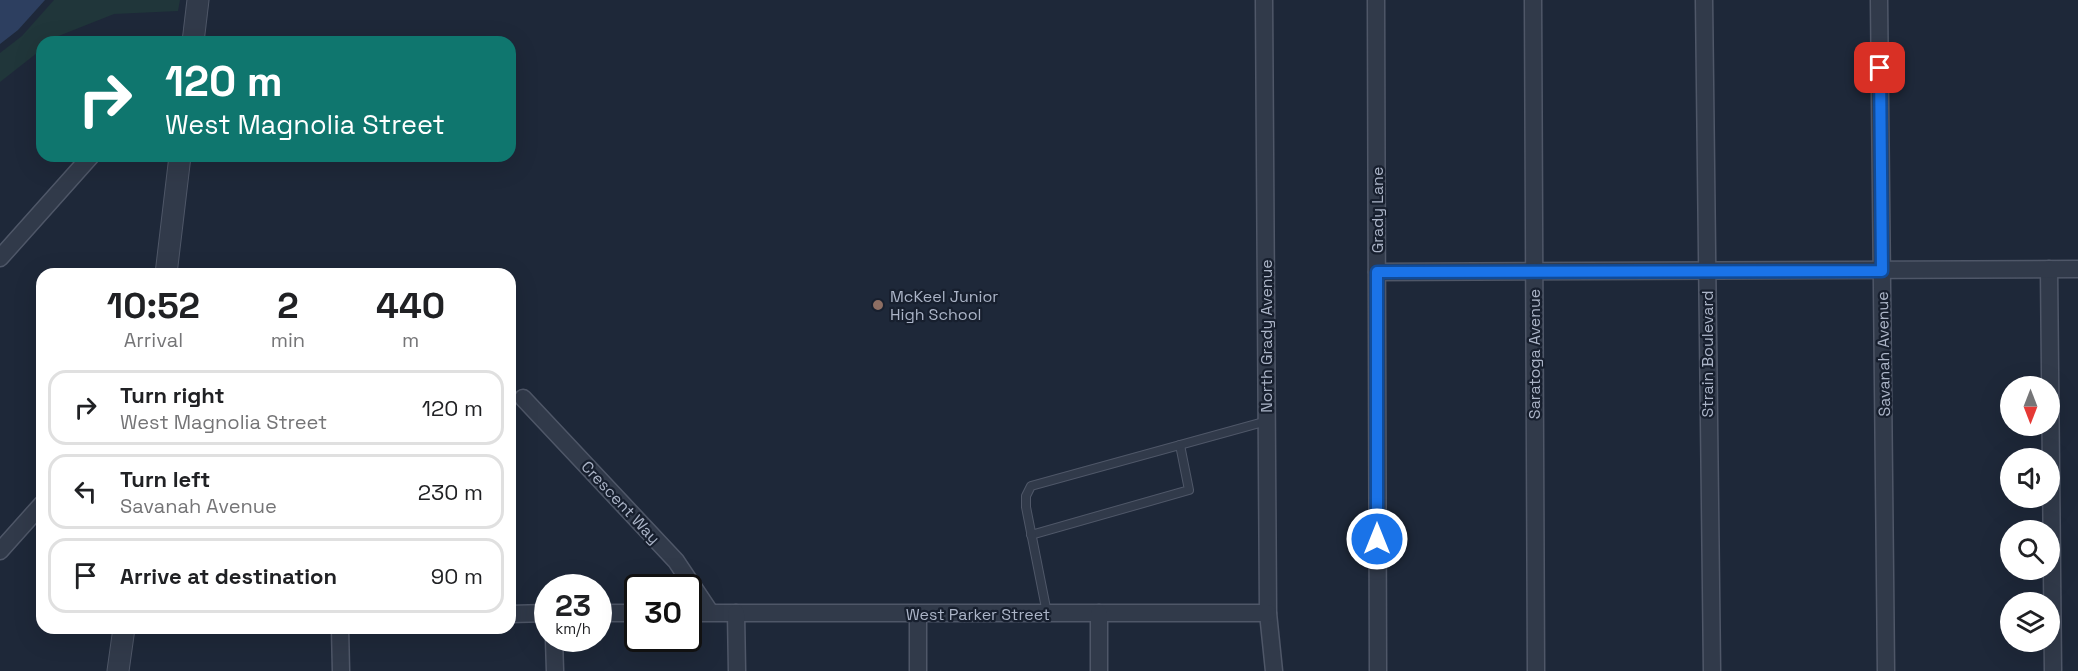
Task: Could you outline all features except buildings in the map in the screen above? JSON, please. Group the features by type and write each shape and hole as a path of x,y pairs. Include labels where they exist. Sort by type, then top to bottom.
{"street":[{"path":"194,36 198,0"},
{"name":"North Grady Avenue","path":"1264,0 1268,613 1274,671"},
{"name":"Grady Lane","path":"1376,0 1378,671"},
{"name":"Saratoga Avenue","path":"1533,0 1536,671"},
{"name":"Strain Boulevard","path":"1704,0 1712,671"},
{"name":"Savanah Avenue","path":"1879,0 1886,671"},
{"path":"0,258 86,162"},
{"path":"167,268 179,162"},
{"path":"2049,269 2053,671"},
{"path":"1377,272 2078,269"},
{"name":"Crescent Way","path":"523,398 676,561 710,612"},
{"path":"0,551 36,511"},
{"name":"West Parker Street","path":"702,612 1268,613"},
{"path":"516,614 534,613"},
{"path":"736,613 736,671"},
{"path":"1099,613 1099,671"},
{"path":"918,614 918,671"},
{"path":"118,671 123,634"},
{"path":"340,634 341,671"},
{"path":"554,652 555,671"}],"lane":[{"path":"1047,614 1026,507 1026,496 1031,486 1267,421"},
{"path":"1031,535 1190,490 1180,445"}],"green space":[{"path":"54,0 180,0 178,11 114,14 59,36 36,36 36,54 0,82 0,53 22,36"}],"water":[{"path":"0,0 45,0 18,30 0,44"}],"place":[{"name":"McKeel Junior High School","path":"878,305"}],"route":[{"path":"1377,539 1377,272 1882,271 1880,68"}]}
